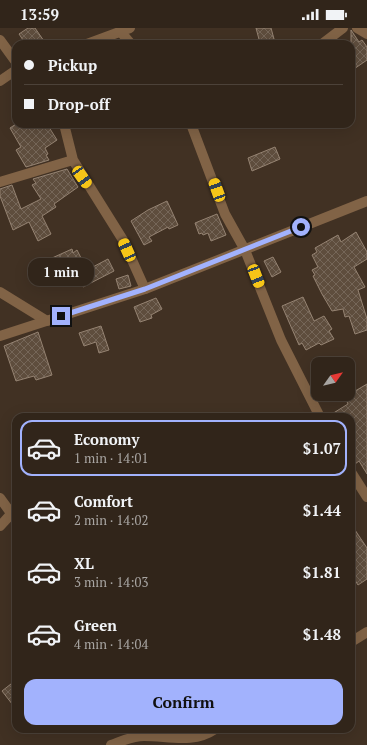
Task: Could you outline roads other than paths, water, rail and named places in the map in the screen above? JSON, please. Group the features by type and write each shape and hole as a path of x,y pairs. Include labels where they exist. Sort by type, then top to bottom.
{"street":[{"path":"327,40 343,28"},
{"path":"357,28 367,34"},
{"path":"98,40 125,30 129,40"},
{"path":"0,40 12,56"},
{"path":"0,81 12,73"},
{"path":"65,128 73,160 123,240 145,289"},
{"path":"193,128 225,214 245,250 281,340 318,413"},
{"path":"0,182 73,160"},
{"path":"0,336 145,289 367,201"},
{"path":"0,292 47,321"},
{"path":"355,478 366,493"},
{"path":"0,498 12,514"},
{"path":"0,526 12,518"},
{"path":"355,640 367,632"},
{"path":"177,733 184,742"},
{"path":"111,745 127,739 143,736 184,742 204,733"}]}
